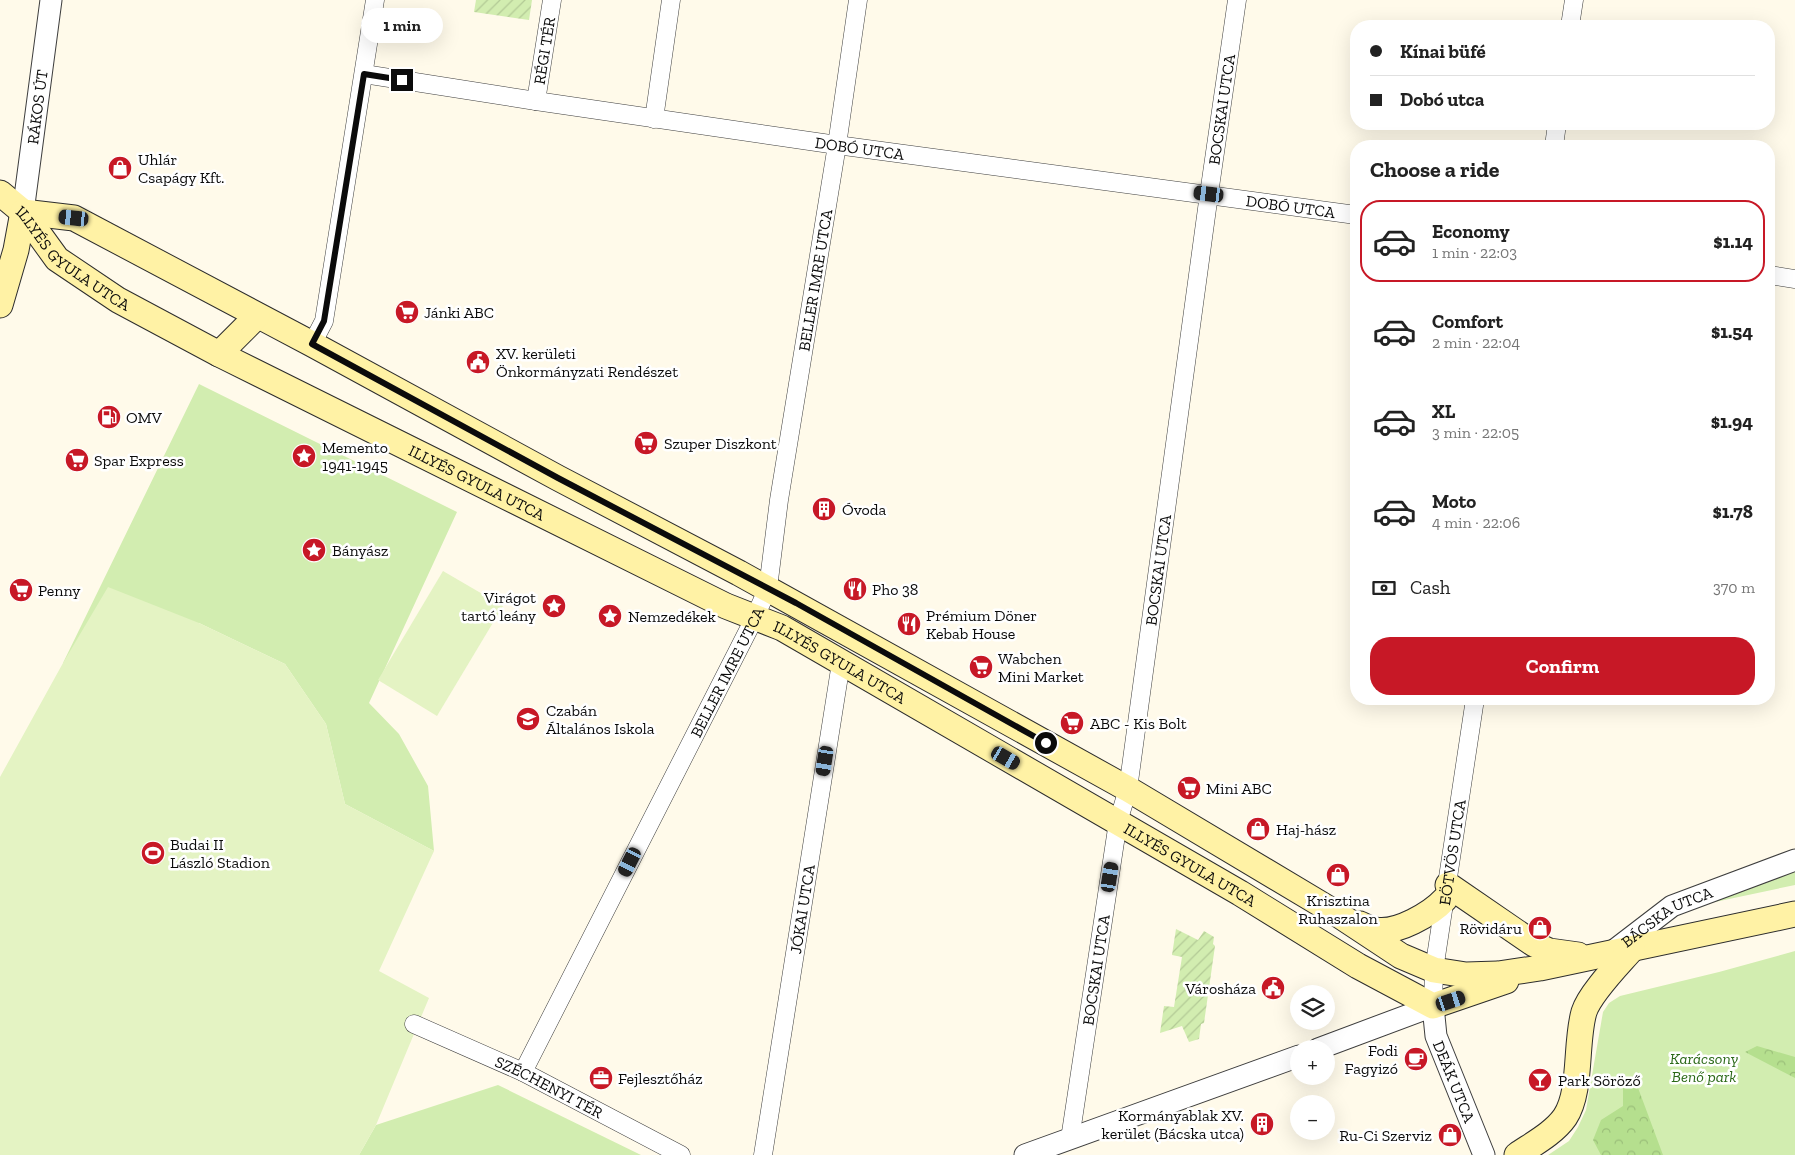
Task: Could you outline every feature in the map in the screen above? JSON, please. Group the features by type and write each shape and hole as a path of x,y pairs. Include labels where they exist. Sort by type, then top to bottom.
{"main road":[{"path":"0,193 23,212 16,250 0,305"},
{"name":"ILLYÉS GYULA UTCA","path":"23,212 74,218 312,344 558,478 768,588 1128,789 1339,915 1401,956 1434,970"},
{"name":"ILLYÉS GYULA UTCA","path":"23,212 57,259 118,300 218,354 718,601 782,628 1240,893 1358,966 1433,1006"},
{"path":"218,354 256,316"},
{"path":"1339,915 1374,930 1387,930 1427,915 1446,892 1549,952 1612,953 1795,914"},
{"path":"1517,1155 1554,1129 1564,1118 1572,1103 1584,1012 1596,993 1612,953"},
{"name":"BÁCSKA UTCA","path":"1434,970 1466,976 1498,974 1540,968 1612,953"},
{"name":"BÁCSKA UTCA","path":"1433,1006 1469,995 1540,968"}],"street":[{"name":"RÁKOS ÚT","path":"23,212 51,0"},
{"path":"312,344 324,321 375,0"},
{"name":"RÉGI TÉR","path":"536,101 552,0"},
{"path":"654,119 671,0"},
{"name":"BELLER IMRE UTCA","path":"523,1072 768,588 779,500 837,145 858,0"},
{"name":"BOCSKAI UTCA","path":"1070,1139 1118,822 1128,789 1237,0"},
{"path":"1571,20 1574,0"},
{"name":"DOBÓ UTCA","path":"364,74 654,119 1350,214"},
{"path":"1775,276 1795,279"},
{"name":"JÓKAI UTCA","path":"763,1155 841,663"},
{"name":"EÖTVÖS UTCA","path":"1433,1006 1434,970 1474,705"},
{"name":"BÁCSKA UTCA","path":"1612,953 1672,906 1795,860"},
{"name":"BÁCSKA UTCA","path":"1335,1043 1433,1006"},
{"name":"DEÁK UTCA","path":"1433,1006 1436,1036 1484,1155"},
{"name":"SZÉCHENYI TÉR","path":"414,1024 523,1072 681,1155"},
{"path":"1025,1155 1290,1059"}],"green space":[{"path":"476,0 532,0 529,20 474,12"},
{"path":"199,384 457,512 369,703 399,734 428,786 434,851 345,804 326,724 285,664 199,623 63,663"},
{"path":"443,571 503,606 437,716 378,680"},
{"name":"Budai II László Stadion","path":"108,587 199,623 285,664 326,724 345,804 434,851 379,971 429,998 376,1125 359,1155 0,1155 0,777 63,663"},
{"path":"1795,869 1795,885 1696,906"},
{"path":"1176,929 1198,940 1204,931 1214,937 1213,944 1215,946 1204,1023 1201,1024 1199,1039 1189,1042 1182,1026 1160,1033 1164,1006 1174,1007 1182,957 1172,955"},
{"name":"Karácsony Benő park","path":"1795,951 1795,1155 1548,1155 1569,1141 1586,1110 1603,1012 1609,1003 1620,996"},
{"path":"1757,1046 1795,1057 1795,1078 1745,1052"},
{"path":"1634,1077 1663,1155 1601,1155 1593,1140 1601,1120 1623,1106 1623,1080"},
{"path":"498,1085 641,1155 359,1155 376,1125"}],"place":[{"name":"Uhlár Csapágy Kft.","path":"120,168"},
{"name":"Jánki ABC","path":"407,312"},
{"name":"XV. kerületi Önkormányzati Rendészet","path":"478,362"},
{"name":"OMV","path":"109,417"},
{"name":"Szuper Diszkont","path":"646,443"},
{"name":"Memento 1941-1945","path":"304,456"},
{"name":"Spar Express","path":"77,460"},
{"name":"Óvoda","path":"824,509"},
{"name":"Bányász","path":"314,550"},
{"name":"Pho 38","path":"855,589"},
{"name":"Penny","path":"21,590"},
{"name":"Virágot tartó leány","path":"554,606"},
{"name":"Nemzedékek","path":"610,616"},
{"name":"Prémium Döner Kebab House","path":"909,624"},
{"name":"Wabchen Mini Market","path":"981,667"},
{"name":"Czabán Általános Iskola","path":"528,719"},
{"name":"ABC - Kis Bolt","path":"1072,723"},
{"name":"Mini ABC","path":"1189,788"},
{"name":"Haj-hász","path":"1258,829"},
{"name":"Budai II László Stadion","path":"153,853"},
{"name":"Krisztina Ruhaszalon","path":"1338,875"},
{"name":"Rövidáru","path":"1540,928"},
{"name":"Városháza","path":"1273,988"},
{"name":"Fodi Fagyizó","path":"1416,1059"},
{"name":"Fejlesztőház","path":"601,1078"},
{"name":"Park Söröző","path":"1540,1080"},
{"name":"Kormányablak XV. kerület (Bácska utca)","path":"1262,1124"},
{"name":"Ru-Ci Szerviz","path":"1450,1135"}],"route":[{"path":"402,80 364,74 324,321 312,344 558,478 739,572 1046,743"}]}
